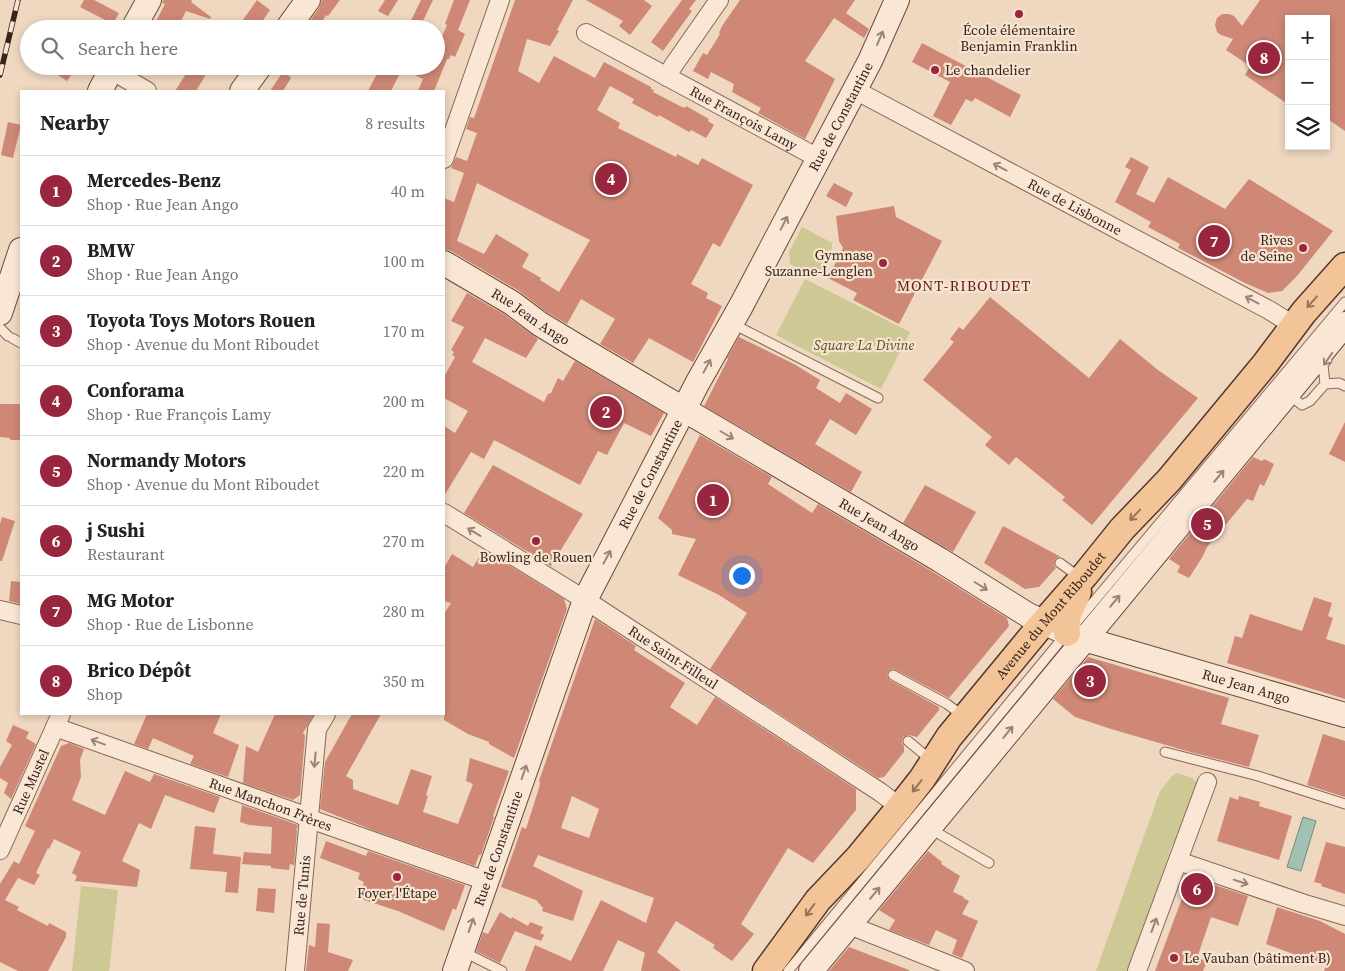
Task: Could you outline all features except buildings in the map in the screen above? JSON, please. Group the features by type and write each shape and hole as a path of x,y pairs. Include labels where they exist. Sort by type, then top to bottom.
{"main road":[{"name":"Avenue du Mont Riboudet","path":"766,971 818,900 858,858 922,779 949,737 1122,529 1169,480 1207,435 1265,364 1308,306 1345,266"},
{"path":"1076,636 1065,622 1083,577"}],"street":[{"path":"138,20 149,0"},
{"path":"294,20 308,0"},
{"path":"445,156 500,0"},
{"path":"667,77 720,0"},
{"name":"Rue de Constantine","path":"458,961 584,600 855,90 897,0"},
{"name":"Rue François Lamy","path":"586,33 818,158"},
{"path":"101,90 108,75"},
{"path":"123,75 145,90"},
{"path":"243,90 254,75"},
{"name":"Rue de Lisbonne","path":"855,90 1294,325"},
{"path":"7,332 17,294 20,261"},
{"name":"Rue Jean Ango","path":"445,264 512,302 540,324 940,560 1043,623 1076,636 1345,716"},
{"path":"0,313 17,294"},
{"path":"811,971 928,828 1076,636 1287,394 1345,324"},
{"name":"Rue Saint-Filleul","path":"445,516 584,600 883,794 900,807"},
{"path":"0,610 20,615"},
{"name":"Rue de Tunis","path":"296,971 317,729 325,715"},
{"name":"Rue Manchon Frères","path":"58,720 142,758 486,881"},
{"name":"Rue Mustel","path":"0,850 58,720"},
{"path":"1137,971 1207,782"},
{"path":"1178,861 1345,916"},
{"path":"849,925 965,971"}],"lane":[{"path":"788,971 1076,636 1345,302"},
{"path":"730,323 878,398"},
{"path":"0,328 20,342"},
{"path":"1287,394 1302,405 1310,401 1325,384 1324,365 1345,338"},
{"path":"1325,384 1339,383 1345,386"},
{"path":"1060,563 1083,577"},
{"path":"893,675 947,704 965,718"},
{"path":"908,741 933,762"},
{"path":"1166,752 1258,776 1345,804"},
{"path":"928,828 989,862"},
{"path":"458,961 502,971"}],"green space":[{"path":"802,227 832,243 832,249 817,277 790,264 789,252"},
{"name":"Square La Divine","path":"805,279 910,332 881,389 776,335"},
{"path":"1177,773 1192,778 1200,785 1178,844 1173,843 1128,971 1096,971 1160,791 1172,776"},
{"path":"81,886 118,890 109,971 72,971"}],"shaded area":[{"path":"1303,817 1316,821 1301,871 1287,867"}],"railway":[{"path":"0,75 18,0"}],"place":[{"name":"École élémentaire Benjamin Franklin","path":"1019,14"},
{"name":"Brico Dépôt","path":"1264,58"},
{"name":"Le chandelier","path":"935,70"},
{"name":"Conforama","path":"611,179"},
{"name":"MG Motor","path":"1214,241"},
{"name":"Rives de Seine","path":"1303,248"},
{"name":"Gymnase Suzanne-Lenglen","path":"883,263"},
{"name":"BMW","path":"606,412"},
{"name":"Mercedes-Benz","path":"713,500"},
{"name":"Normandy Motors","path":"1207,524"},
{"name":"Bowling de Rouen","path":"536,541"},
{"name":"Toyota Toys Motors Rouen","path":"1090,681"},
{"name":"Foyer l'Étape","path":"397,877"},
{"name":"j Sushi","path":"1197,889"},
{"name":"Le Vauban (bâtiment B)","path":"1174,958"}],"district":[{"name":"MONT-RIBOUDET","path":"964,286"}]}
